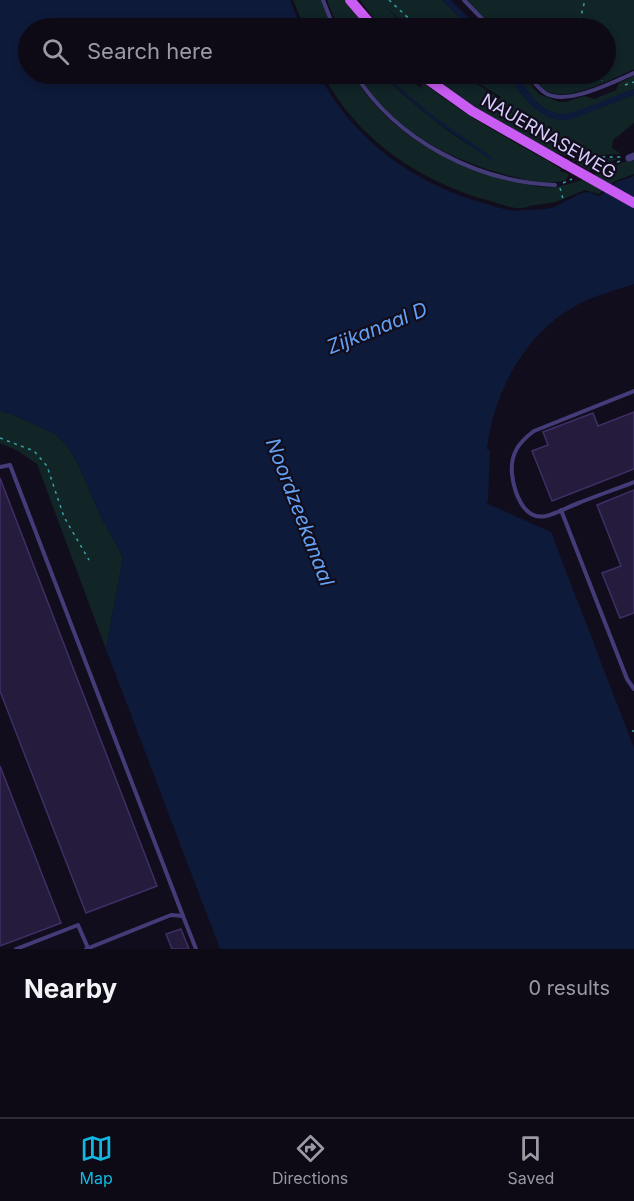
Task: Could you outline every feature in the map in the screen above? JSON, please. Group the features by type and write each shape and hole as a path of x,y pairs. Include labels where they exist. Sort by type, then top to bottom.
{"main road":[{"path":"350,0 365,18"},
{"name":"NAUERNASEWEG","path":"434,84 472,111 634,203"}],"lane":[{"path":"323,0 330,18"},
{"path":"464,0 481,18"},
{"path":"616,80 634,73"},
{"path":"362,84 387,115 403,129 432,148 484,171 534,183 557,184"},
{"path":"537,84 545,93 562,98 605,84"},
{"path":"634,391 546,425 524,439 517,448 511,466 514,492 520,503 534,514 545,516 634,482"},
{"path":"0,467 10,465 196,949"},
{"path":"561,510 624,672 634,688"},
{"path":"16,949 78,925 88,949 171,915 183,915"}],"path":[{"path":"389,0 408,18"},
{"path":"580,18 585,0"},
{"path":"576,161 586,157 621,156 629,158"},
{"path":"593,172 629,158"},
{"path":"564,182 565,178"},
{"path":"563,199 557,184 574,179"},
{"path":"0,438 34,451 46,466 64,517 89,560"}],"green space":[{"path":"293,0 321,0 328,18 301,18"},
{"path":"327,0 344,0 359,18 334,18"},
{"path":"360,0 442,0 460,18 397,18 386,6 396,18 374,18"},
{"path":"467,0 634,0 634,69 616,77 616,18 484,18"},
{"path":"634,76 634,89 570,113 553,113 534,100 522,84 530,84 539,94 559,102 584,96 594,99 616,90 619,83"},
{"path":"329,84 359,84 382,112 417,141 458,162 528,185 562,186 631,159 633,161 634,158 634,174 615,181 599,194 585,190 556,202 515,208 464,193 415,170 372,138 353,119"},
{"path":"364,84 392,84 434,120 492,158 429,113 396,84 416,84 421,88 421,84 425,84 471,117 555,165 561,169 560,171 569,174 566,180 544,182 514,177 462,160 422,139 386,110"},
{"path":"442,84 477,84 500,98 480,84 514,84 537,110 553,118 564,120 634,95 634,123 613,140 612,148 621,154 586,156 573,162 573,159 552,151 478,109"},
{"path":"539,84 601,84 567,94 556,94"},
{"path":"619,158 590,171 576,163 587,159"},
{"path":"0,411 54,433 67,446 123,557 106,649 37,464 18,451 0,443"}],"water":[{"path":"0,0 290,0 297,18 18,18 18,84 325,84 349,119 367,138 409,171 457,194 508,210 550,208 587,192 600,196 617,182 634,176 634,284 577,305 559,317 542,331 515,366 496,407 490,428 487,449 490,451 488,501 486,503 551,532 634,748 634,949 220,949 106,649 123,557 67,446 54,433 0,411"},
{"path":"442,0 451,0 468,18 460,18"},
{"path":"392,84 396,84 429,113 493,158 491,160 431,118"},
{"path":"515,84 523,84 537,103 559,114 580,110 634,89 634,95 570,120 559,120 540,113"}],"building":[{"path":"634,412 634,469 552,501 532,451 548,445 543,432 593,413 598,426"},
{"path":"0,478 157,886 86,913 0,691"},
{"path":"634,490 634,613 620,618 602,573 621,566 597,505"},
{"path":"0,766 61,923 0,946"},
{"path":"181,929 189,949 172,949 166,934"}],"water label":[{"name":"Zijkanaal D","path":"377,328"},
{"name":"Noordzeekanaal","path":"300,512"}]}
